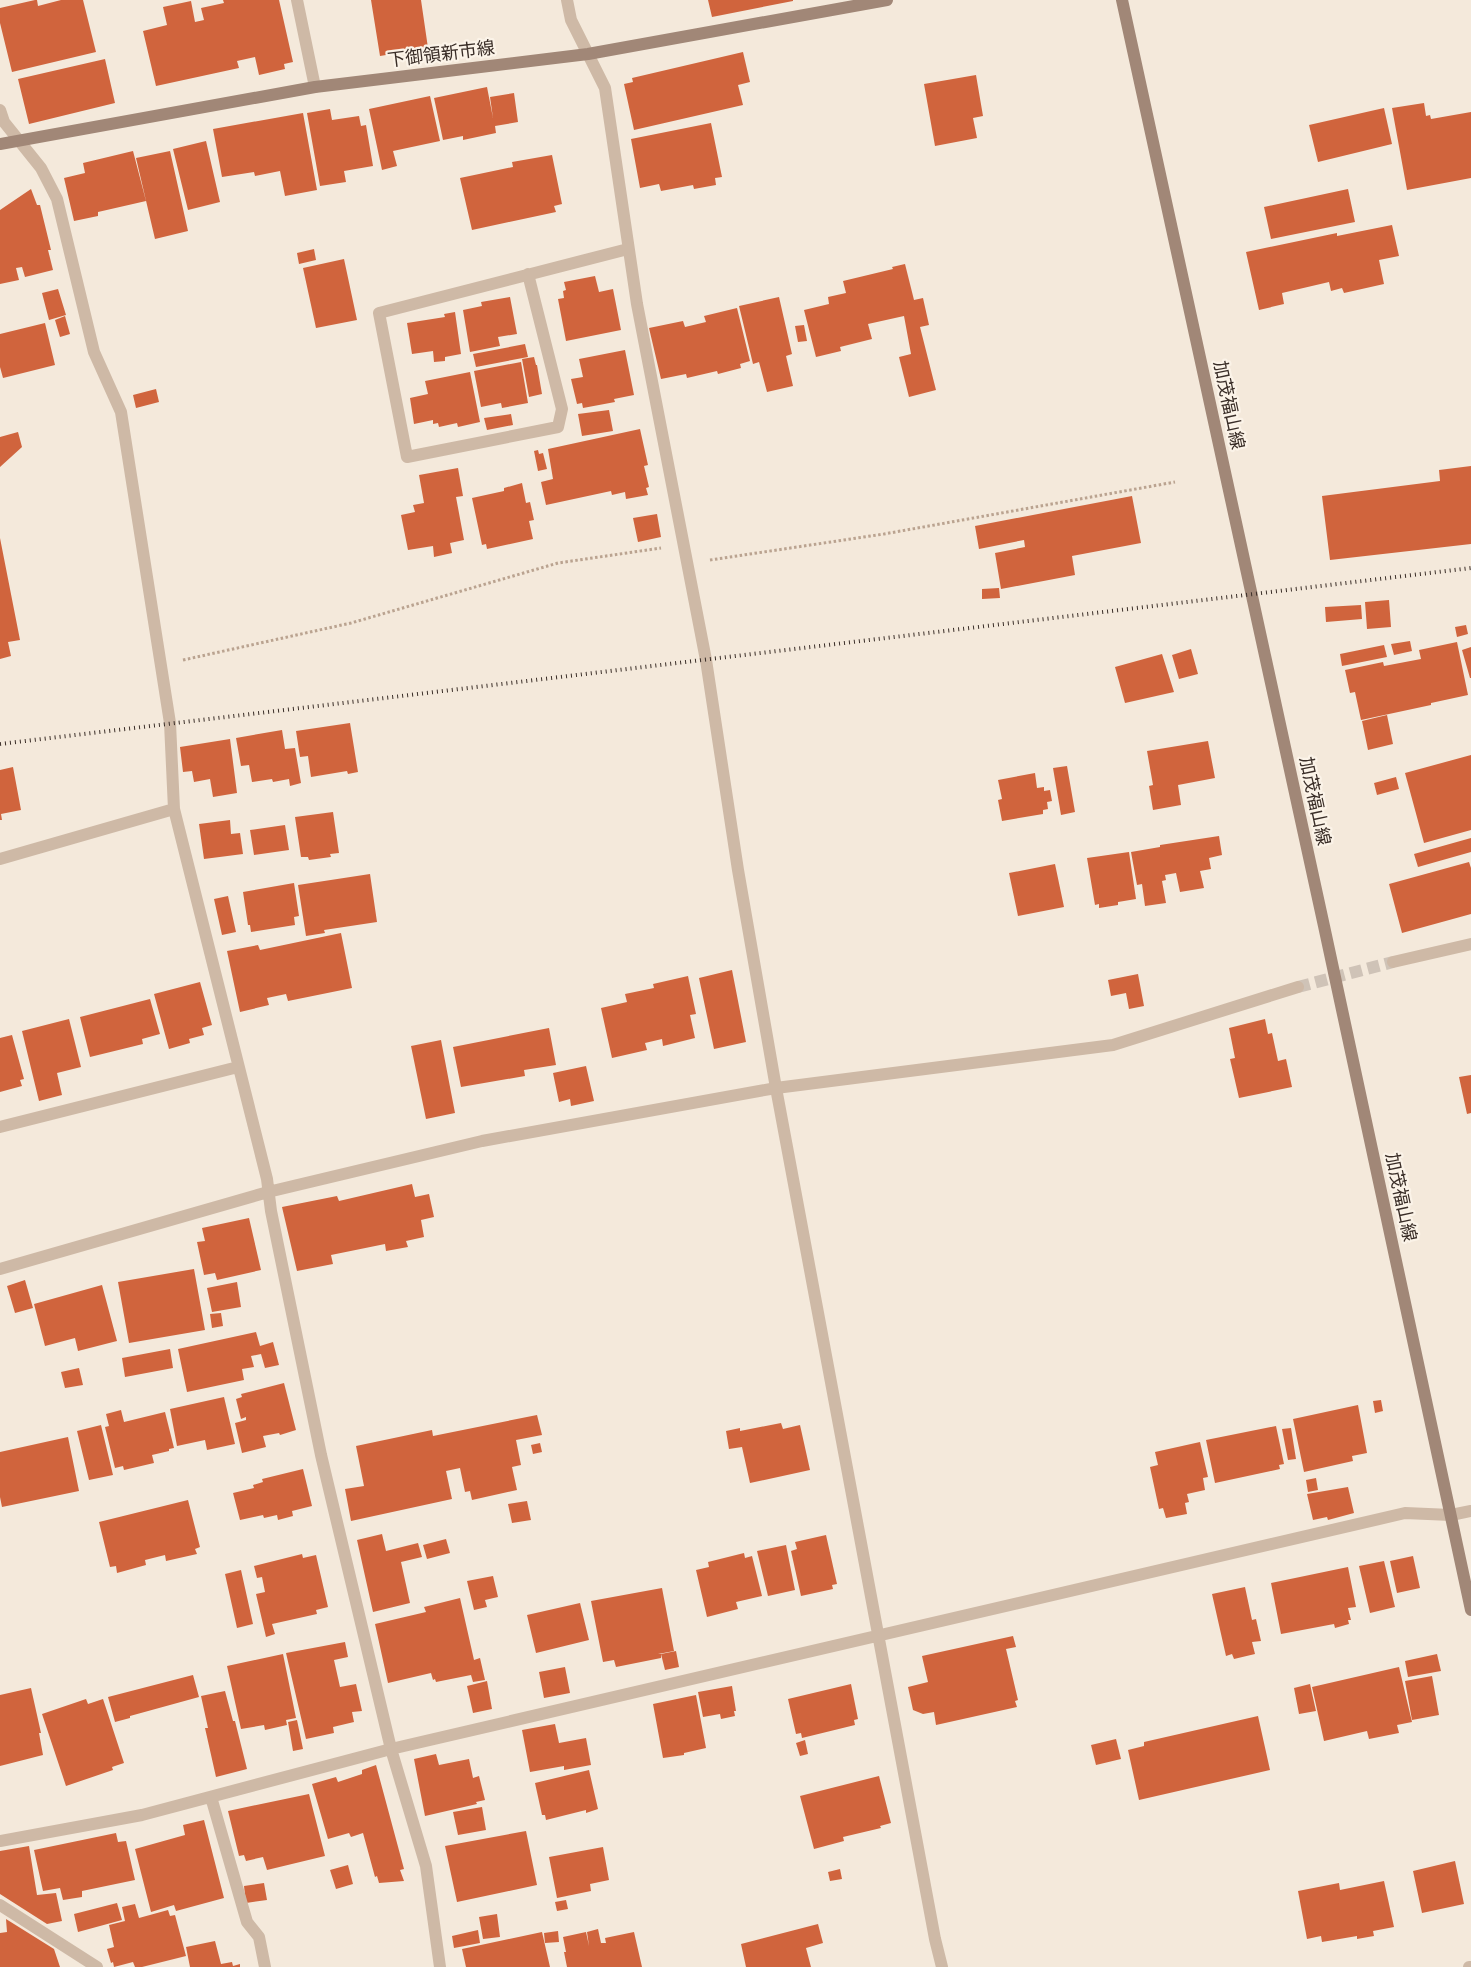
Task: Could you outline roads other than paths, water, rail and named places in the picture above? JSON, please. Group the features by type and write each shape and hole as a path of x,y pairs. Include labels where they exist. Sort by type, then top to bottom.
{"main road":[{"name":"下御領新市線","path":"0,144 316,87 588,54 887,0"},
{"name":"加茂福山線","path":"1122,0 1471,1610"}],"street":[{"path":"297,0 316,87"},
{"path":"567,0 572,20 605,88 636,304 706,660 738,870 776,1088 935,1939 942,1967"},
{"path":"0,110 4,122 41,168 57,199 94,352 121,412 170,723 174,809 266,1179 320,1455 391,1749 426,1866 440,1967"},
{"path":"528,274 562,409 558,427 407,457 379,313 528,274 628,249"},
{"path":"0,859 174,809"},
{"path":"1393,962 1471,944"},
{"path":"0,1269 268,1192 482,1141 776,1088 1113,1045 1298,987"},
{"path":"0,1127 238,1067"},
{"path":"0,1841 142,1815 391,1749 1405,1513 1451,1515 1471,1511"},
{"path":"211,1797 247,1922 259,1937 265,1967"},
{"path":"0,1905 97,1967"}],"tunnel":[{"path":"1298,987 1393,962"}],"railway":[{"path":"0,744 1471,568"}]}
